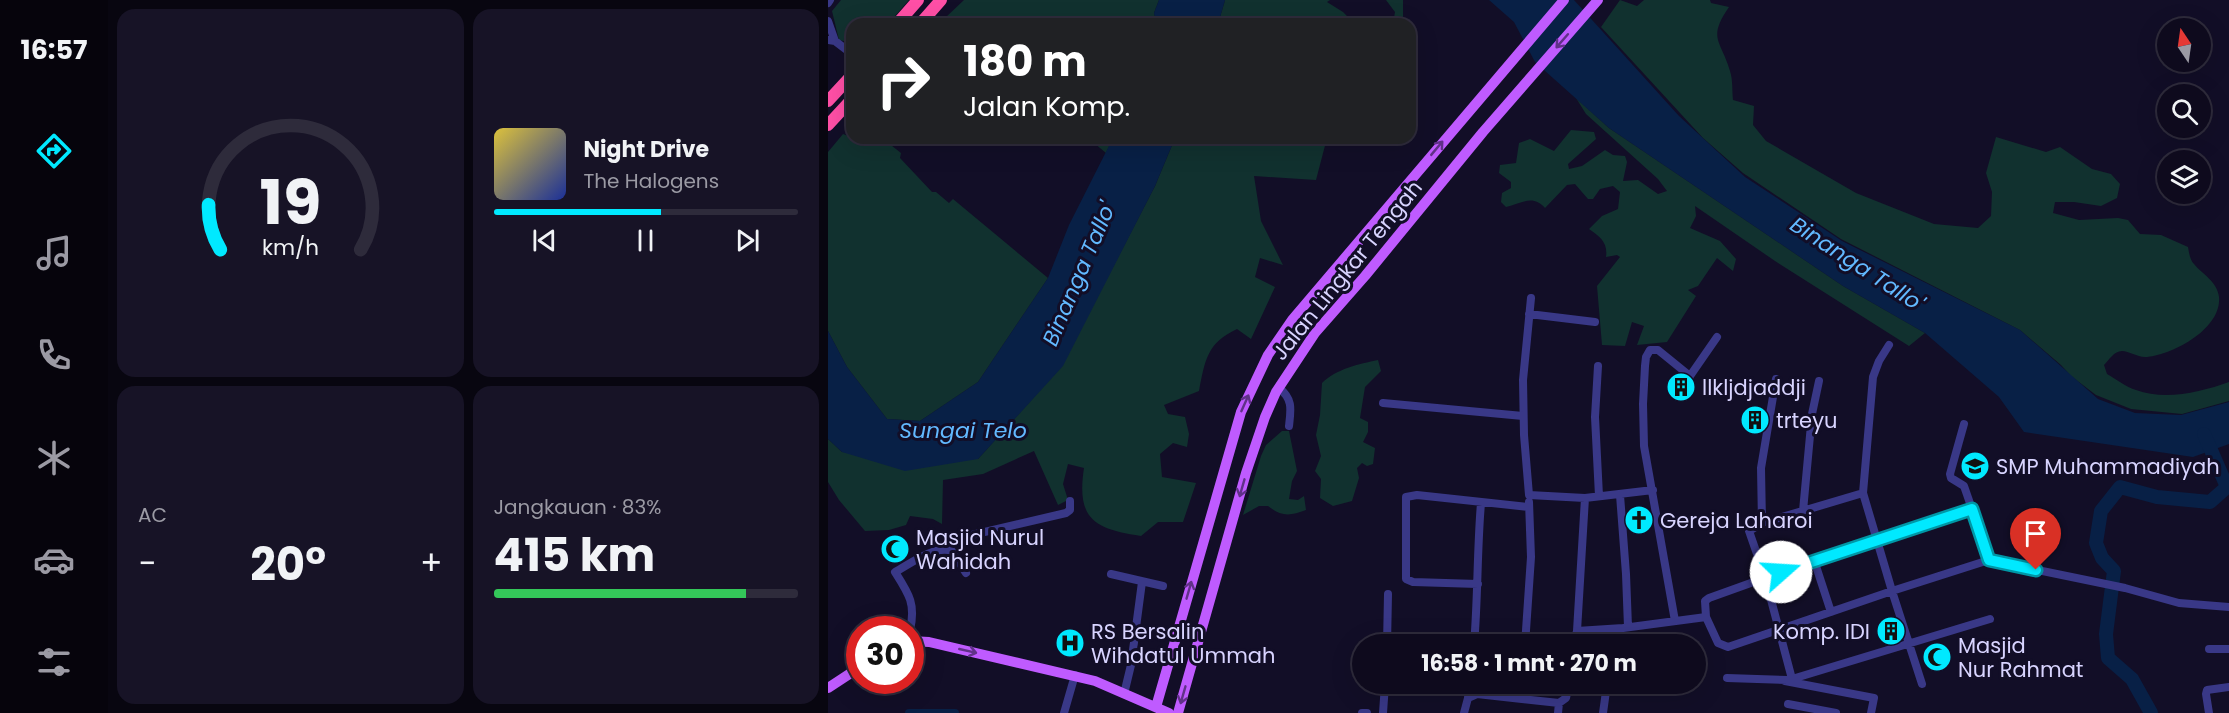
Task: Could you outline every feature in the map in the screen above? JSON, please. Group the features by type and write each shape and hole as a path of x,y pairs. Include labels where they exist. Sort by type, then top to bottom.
{"highway":[{"path":"902,18 918,0"},
{"path":"925,18 941,0"},
{"path":"828,101 846,82"},
{"path":"828,125 846,106"}],"main road":[{"name":"Jalan Lingkar Tengah","path":"1156,707 1241,412 1269,355 1292,321 1564,0"},
{"name":"Jalan Lingkar Tengah","path":"1178,713 1246,473 1264,417 1279,388 1316,333 1598,0"},
{"path":"924,642 1075,675 1095,681 1168,713"},
{"path":"828,688 846,676"}],"street":[{"path":"828,21 831,40 846,50"},
{"path":"1526,634 1531,557 1523,380 1531,298"},
{"path":"1529,314 1595,322"},
{"path":"1675,621 1643,430 1645,366 1648,353 1654,349 1658,350 1689,380 1717,337"},
{"path":"1889,345 1873,377 1863,493 1922,684"},
{"path":"1598,366 1595,417 1599,496"},
{"path":"1762,524 1761,468 1776,379"},
{"path":"1803,511 1812,414 1819,381"},
{"path":"1279,388 1291,402 1289,426"},
{"path":"1383,403 1523,416"},
{"path":"1964,424 1958,453 1950,474 1964,486 1989,560"},
{"path":"1529,495 1585,498 1653,490"},
{"path":"1789,680 1780,630 1749,532 1752,528 1762,524 1863,493"},
{"path":"1478,584 1413,582 1406,579 1404,500 1410,495 1417,495 1529,507"},
{"path":"1620,495 1628,627"},
{"path":"1575,634 1585,498"},
{"path":"912,616 913,605 895,572 934,551 948,549 959,538 1066,513 1070,510 1070,501"},
{"path":"1475,634 1481,503"},
{"path":"1972,509 1814,560 1707,599 1706,617 1718,643 1726,647 1989,560 2116,586 2179,603 2229,607"},
{"path":"2036,570 2045,530"},
{"path":"948,549 952,551 966,573"},
{"path":"1814,560 1831,612"},
{"path":"1111,574 1163,586"},
{"path":"1124,694 1131,665 1142,582"},
{"path":"1387,634 1388,594"},
{"path":"1576,631 1616,629 1706,617"},
{"path":"1789,680 1990,619"},
{"path":"1615,634 1616,629"},
{"path":"2209,649 2229,649"},
{"path":"1064,713 1075,675"},
{"path":"1727,678 1789,680 1874,698 1871,713"},
{"path":"2209,713 2207,690 2229,687"},
{"path":"1383,713 1384,694"},
{"path":"1464,713 1468,694"},
{"path":"1468,698 1477,694 1558,702 1566,698 1567,694"},
{"path":"1520,694 1520,698"},
{"path":"1603,713 1606,694"},
{"path":"1558,702 1558,713"},
{"path":"1788,704 1814,711 1836,713"}],"green space":[{"path":"841,0 909,0 893,18 846,18 846,42 839,40 832,11"},
{"path":"964,0 1159,0 1154,13 1155,18 945,18"},
{"path":"1225,0 1330,0 1327,2 1349,18 1220,18"},
{"path":"1386,0 1403,0 1403,18 1394,18 1395,12"},
{"path":"1620,0 1637,6 1644,0 1710,0 1711,3 1729,7 1717,33 1731,74 1733,100 1754,106 1753,125 1766,141 1856,193 1934,224 1978,228 1991,216 1992,192 1986,173 1996,137 2046,152 2060,147 2092,169 2111,174 2120,184 2117,198 2101,206 2055,202 2053,213 2079,220 2118,218 2128,220 2140,234 2161,235 2188,247 2193,262 2213,282 2219,297 2218,309 2212,320 2193,339 2168,352 2145,357 2119,351 2104,365 2107,374 2132,389 2159,395 2195,392 2229,382 2229,401 2182,414 2131,409 2096,395 2071,376 2020,330 1841,239 1743,173 1703,138 1601,27"},
{"path":"1576,98 1609,128 1843,286 1925,333 1909,346 1775,261 1695,206 1696,216 1690,228 1720,241 1736,259 1733,271 1717,258 1698,286 1688,290 1696,296 1667,342 1637,345 1644,326 1632,322 1625,346 1602,345 1597,286 1620,257 1617,255 1606,257 1604,244 1600,237 1589,229 1602,216 1618,209 1620,192 1613,186 1600,189 1593,199 1588,199 1575,184 1567,185 1545,208 1532,200 1506,207 1501,202 1502,193 1511,188 1511,182 1499,173 1500,165 1516,163 1519,143 1530,139 1554,151 1571,130 1594,132 1596,139 1568,164 1569,169 1582,166 1605,150 1613,155 1625,156 1627,162 1623,181 1638,180 1658,194 1667,191 1658,179 1586,114"},
{"path":"843,134 846,135 846,144 890,144 901,153 900,158 932,192 936,192 949,203 953,199 1048,278 978,382 920,421 887,419 847,367 828,331 828,152"},
{"path":"1095,144 1110,144 1106,153"},
{"path":"1172,144 1325,144 1316,180 1254,176 1261,221 1283,265 1260,258 1255,277 1275,287 1251,339 1237,329 1219,340 1206,361 1199,391 1164,405 1168,414 1185,417 1189,434 1187,447 1173,443 1160,454 1162,477 1196,483 1183,522 1158,522 1141,536 1112,530 1101,525 1086,511 1082,486 1084,468 1068,464 1063,484 1068,500 1058,505 1034,451 983,474 943,480 942,524 933,519 910,516 906,525 889,530 865,531 839,500 828,482 828,439 842,452 978,459 1061,367 1155,186"},
{"path":"1378,360 1381,371 1365,387 1360,418 1368,422 1368,432 1363,442 1375,448 1373,464 1367,466 1362,463 1357,468 1359,478 1352,501 1333,506 1320,498 1321,479 1315,471 1321,456 1316,435 1322,383 1341,371"},
{"path":"1282,431 1289,431 1297,471 1292,481 1289,499 1298,500 1304,496 1306,510 1286,514 1268,506 1259,506 1243,515 1266,445"}],"water":[{"path":"1159,0 1225,0 1220,18 1155,18 1154,13"},
{"name":"Binanga Tallo'","path":"1489,0 1574,0 1679,116 1745,177 1842,241 2020,330 2098,399 2135,413 2181,415 2229,402 2229,444 2193,457 2024,432 1999,397 1925,333 1843,286 1609,128 1535,62 1514,22"},
{"name":"Sungai Telo","path":"1110,144 1172,144 1155,186 1063,366 978,459 905,471 842,452 828,439 828,331 847,367 887,419 920,421 978,382 1048,278 1069,225"}],"waterway":[{"path":"2151,713 2132,679 2108,658 2106,634 2114,571 2102,558 2096,543 2101,511 2120,487 2157,497 2210,502 2227,487 2204,434"},
{"path":"909,713 955,713"}],"place":[{"name":"llkljdjaddji","path":"1681,387"},
{"name":"trteyu","path":"1755,420"},
{"name":"SMP Muhammadiyah","path":"1975,466"},
{"name":"Gereja Laharoi","path":"1639,520"},
{"name":"Masjid Nurul Wahidah","path":"895,549"},
{"name":"Komp. IDI","path":"1891,631"},
{"name":"RS Bersalin Wihdatul Ummah","path":"1070,643"},
{"name":"Masjid Nur Rahmat","path":"1937,657"}],"route":[{"path":"1781,572 1972,509 1989,560 2036,570"}]}
